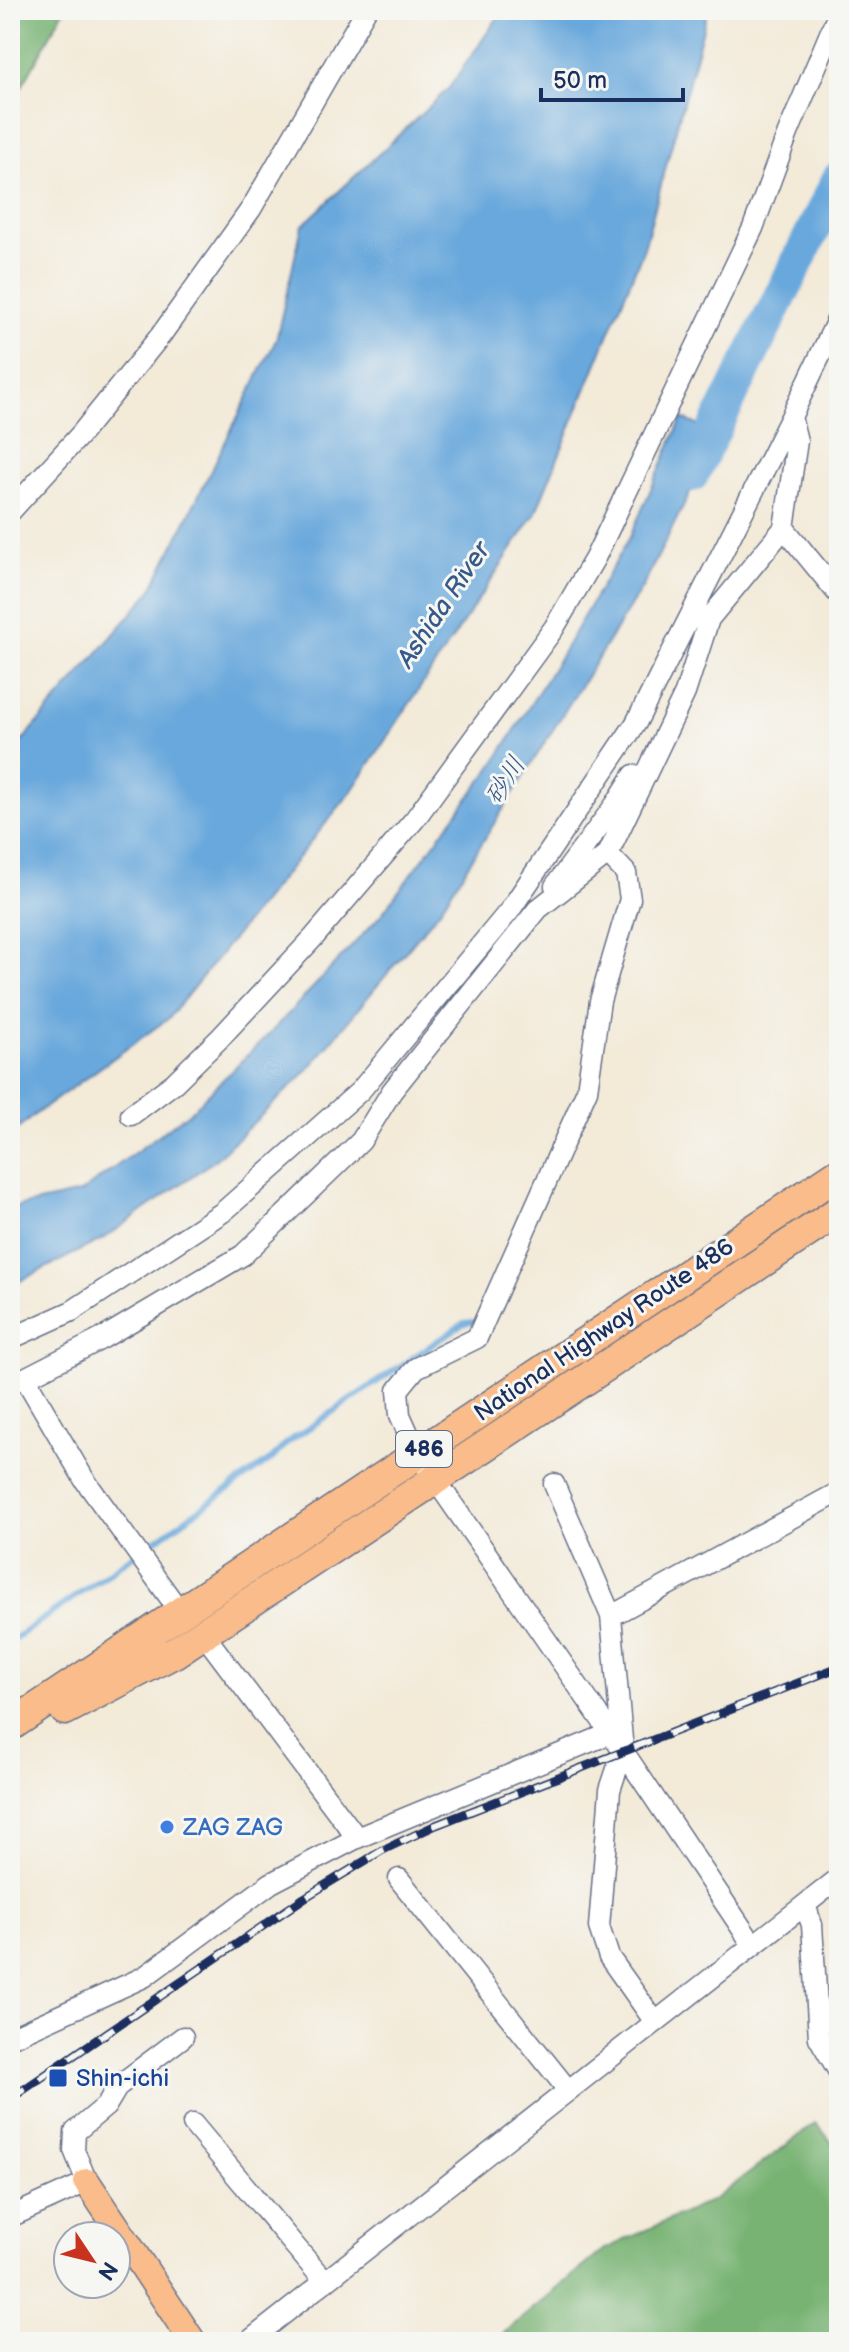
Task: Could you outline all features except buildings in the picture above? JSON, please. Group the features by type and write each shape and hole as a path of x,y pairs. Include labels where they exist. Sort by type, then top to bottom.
{"highway":[{"name":"National Highway Route 486","path":"10,1726 839,1173"},
{"name":"National Highway Route 486","path":"10,1739 174,1653 839,1211"}],"main road":[{"path":"87,2182 193,2342"}],"street":[{"path":"10,512 80,435 179,310 251,209 366,10"},
{"path":"131,1115 174,1083 314,937 415,819 554,628 595,558 753,228 788,133 839,12"},
{"path":"10,1339 72,1311 223,1212 360,1091 510,910 636,723 699,618 839,316"},
{"path":"538,909 608,854 685,693 699,618 784,528 797,441 791,417"},
{"path":"784,528 839,595"},
{"path":"181,1613 17,1380 103,1338 243,1255 361,1141 392,1091 538,909 615,805 685,693"},
{"path":"608,854 626,873 630,899 600,1001 587,1090 477,1338 416,1368 398,1390 400,1415 417,1453 753,1945"},
{"path":"554,1484 611,1616 623,1751 610,1790 599,1927 609,1957 655,2022"},
{"path":"611,1616 839,1492"},
{"path":"203,1633 357,1838"},
{"path":"10,2038 144,1977 271,1883 357,1838 611,1733"},
{"path":"248,2342 839,1878"},
{"path":"399,1879 568,2090"},
{"path":"805,1905 812,1925 819,2038 839,2072"},
{"path":"10,2217 87,2182 74,2150 75,2132 106,2106 118,2086 183,2037"},
{"path":"193,2124 325,2282"}],"green space":[{"path":"10,10 64,10 10,108"},
{"path":"816,2123 839,2151 839,2342 493,2342 605,2249 715,2199"}],"water":[{"name":"Ashida River","path":"503,10 708,10 644,248 535,514 351,792 169,1018 10,1136 10,755 151,591 276,340 302,226 449,88"},
{"path":"682,418 719,435 643,586 440,910 306,1072 216,1159 105,1238 10,1286 10,1208 80,1193 190,1112 275,1028 380,916 494,764 564,650 630,537"}],"waterway":[{"name":"砂川","path":"692,475 839,178"},
{"path":"10,1642 273,1458 285,1444 464,1323 472,1322"}],"railway":[{"path":"10,2099 304,1898 383,1850 436,1825 839,1667"}],"place":[{"name":"ZAG ZAG","path":"167,1827"},
{"name":"Shin-ichi","path":"58,2078"}]}
